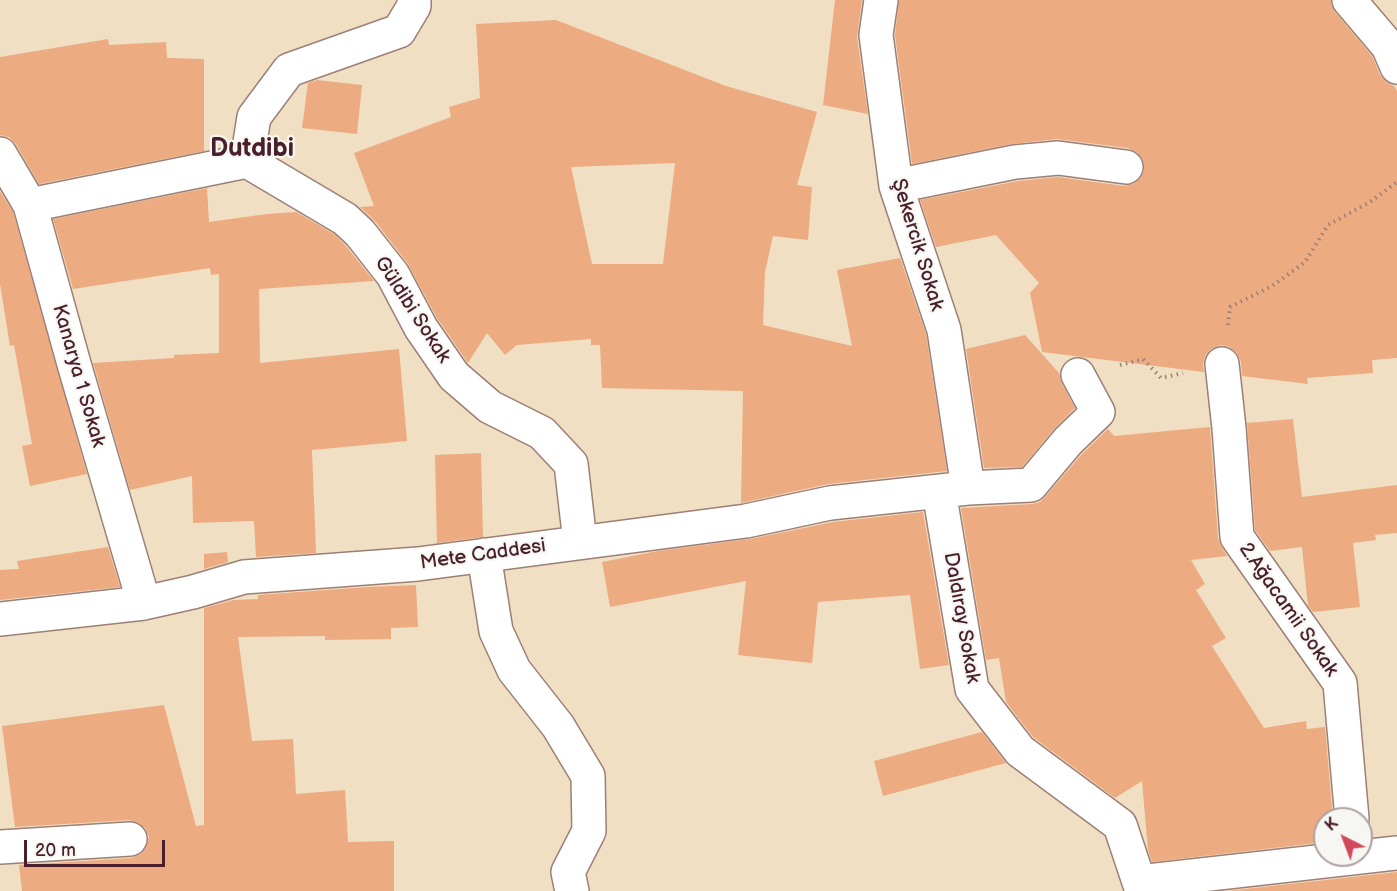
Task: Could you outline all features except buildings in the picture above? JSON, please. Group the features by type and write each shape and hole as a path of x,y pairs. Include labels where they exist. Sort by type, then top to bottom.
{"street":[{"path":"30,205 247,161 254,117 289,70 399,31 414,6 414,0"},
{"name":"Şekercik Sokak","path":"881,0 876,35 896,186 944,330 953,490"},
{"path":"1349,0 1388,46 1397,67"},
{"name":"Kanarya 1 Sokak","path":"0,154 30,205 144,603"},
{"path":"896,186 1015,162 1058,158 1126,167"},
{"name":"Güldibi Sokak","path":"247,161 345,219 360,232 393,275 421,328 454,375 490,407 542,433 571,464 580,542"},
{"name":"2.Ağacamii Sokak","path":"1222,364 1237,537 1340,683 1351,807"},
{"name":"Mete Caddesi","path":"0,619 144,603 244,577 418,564 746,521 830,503 953,490 1031,485 1068,441 1098,412 1078,375"},
{"name":"Daldıray Sokak","path":"953,490 972,689 1020,751 1120,825 1140,886"},
{"path":"484,555 496,632 514,670 558,726 588,776 589,831 568,872 572,891"},
{"path":"0,847 130,839"},
{"path":"1373,855 1397,853"},
{"path":"1140,886 1313,862"}],"path":[{"path":"1078,375 1143,359 1161,378 1222,364 1230,308 1272,286 1305,262 1328,225 1370,202 1397,182"}],"district":[{"name":"Dutdibi","path":"252,149"}]}
